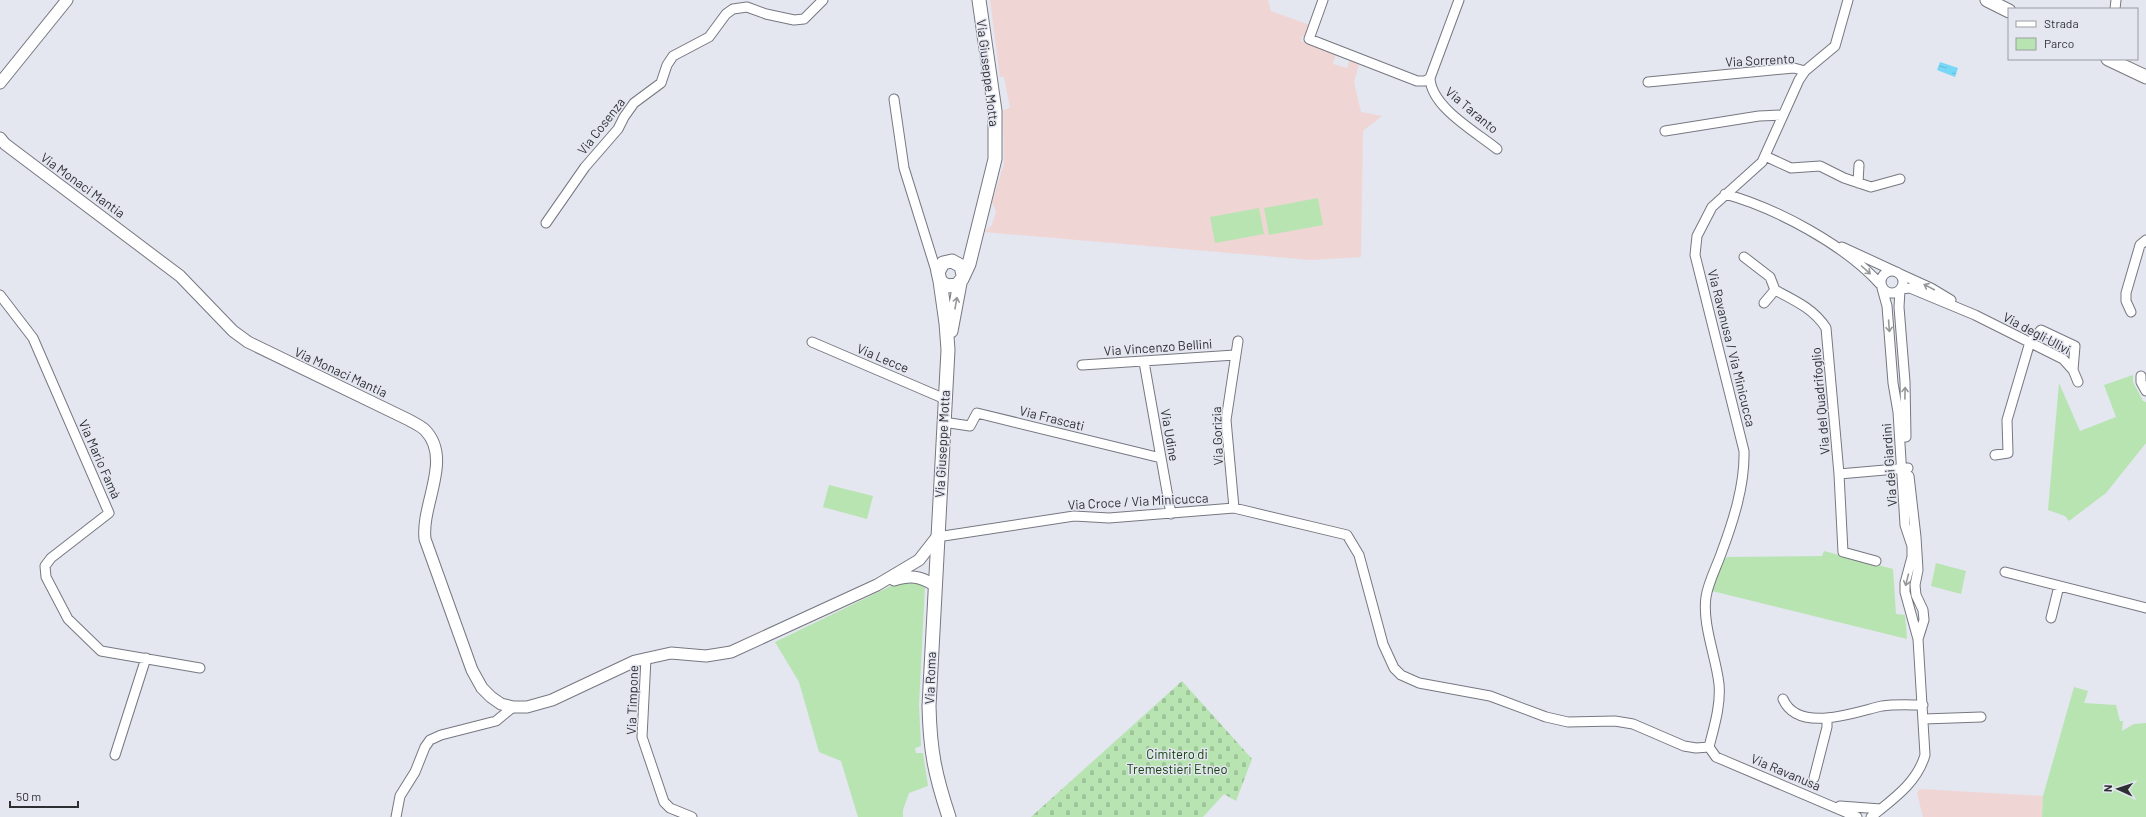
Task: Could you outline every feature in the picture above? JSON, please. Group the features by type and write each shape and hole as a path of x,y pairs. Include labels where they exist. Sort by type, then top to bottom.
{"main road":[{"name":"Via Giuseppe Motta","path":"978,0 993,92 996,139 995,159 980,216"},
{"path":"1987,0 2008,10"},
{"path":"2110,60 2146,77"},
{"path":"948,350 946,323 939,279 940,267 950,261 960,258 966,251 980,216"},
{"path":"948,350 962,279 975,241 980,216"},
{"path":"950,261 961,266 962,279"},
{"path":"939,279 948,286 952,287 962,279"},
{"name":"Via Giuseppe Motta","path":"937,537 948,350"},
{"name":"Via Roma","path":"937,537 929,735 934,771 949,817"}],"street":[{"path":"0,83 67,0"},
{"name":"Via Cosenza","path":"546,223 585,167 618,130 624,117 634,103 661,83 667,65 673,56 709,37 726,14 733,9 747,7 766,14 794,20 804,19 823,0"},
{"path":"1323,0 1309,39 1417,81 1425,81 1430,78 1459,0"},
{"name":"Via Ravanusa / Via Minicucca","path":"1709,747 1716,715 1719,686 1706,614 1706,595 1728,535 1738,496 1744,462 1744,451 1694,255 1694,246 1706,217 1725,194 1756,169 1766,156 1794,88 1805,71 1835,46 1848,0"},
{"name":"Via Sorrento","path":"1648,82 1794,68 1805,71"},
{"name":"Via Taranto","path":"1430,78 1430,85 1439,102 1497,149"},
{"path":"894,99 904,168 924,237 939,279"},
{"path":"1665,131 1760,116 1784,115"},
{"name":"Via Monaci Mantia","path":"2,141 180,276 233,331 248,342 410,420 425,430 436,451 437,462 424,526 427,546 472,670 482,688 491,697 501,704 513,707"},
{"path":"1766,156 1791,168 1820,166 1858,183 1871,187 1900,179"},
{"path":"1858,183 1859,165"},
{"path":"1725,194 1759,205 1828,241 1861,254 1931,288 1975,315"},
{"path":"924,237 938,256 950,261"},
{"path":"2131,312 2126,301 2126,293 2140,245 2146,240"},
{"path":"1828,241 1868,270 1881,286 1891,293 1900,289 1910,288 1975,315"},
{"path":"1744,257 1770,277 1775,290 1764,303"},
{"path":"1881,286 1884,274 1896,272"},
{"path":"1896,272 1903,278 1900,289"},
{"name":"Via dei Giardini","path":"1881,286 1887,306 1893,383 1905,468"},
{"name":"Via dei Giardini","path":"1872,817 1906,788 1921,767 1925,755 1918,639 1924,620 1923,610 1916,595 1915,585 1918,570 1906,525 1904,411 1905,382 1899,307 1900,289"},
{"name":"Via del Quadrifoglio","path":"1775,290 1799,302 1820,318 1826,328 1839,474 1843,552 1876,561"},
{"name":"Via Mario Famà","path":"0,295 33,338 109,513 51,558 45,566 46,577 68,619 101,651 200,668"},
{"name":"Via degli Ulivi","path":"1975,315 2063,359 2074,370 2078,382"},
{"path":"1995,454 2008,453 2007,420 2030,342 2041,330 2075,346 2074,370"},
{"name":"Via Gorizia","path":"1234,508 1226,420 1238,341"},
{"name":"Via Lecce","path":"812,342 945,399"},
{"name":"Via Vincenzo Bellini","path":"1082,366 1236,355"},
{"name":"Via Udine","path":"1144,362 1171,514"},
{"path":"2141,376 2141,382 2146,391"},
{"name":"Via Frascati","path":"943,422 970,426 977,413 1161,458"},
{"path":"1839,474 1905,468"},
{"name":"Via Croce / Via Minicucca","path":"937,537 1074,516 1109,518 1234,508 1347,536 1350,538 1359,556 1383,644 1394,668 1412,681 1490,696 1546,718 1568,722 1615,721 1633,724 1684,746 1696,748 1709,747"},
{"path":"877,586 919,560 937,537"},
{"path":"919,560 935,565"},
{"path":"396,817 400,796 414,772 424,747 430,740 441,735 496,721 513,707 528,708 545,703 622,666 646,658 671,653 706,656 731,652 877,586 935,565"},
{"path":"2005,572 2146,608"},
{"path":"906,576 923,578 934,585"},
{"path":"2051,618 2059,586"},
{"path":"115,755 146,658"},
{"name":"Via Timpone","path":"646,658 642,727 644,746 664,802 670,808 692,817"},
{"path":"1783,700 1786,707 1803,717 1827,719 1884,706 1923,705"},
{"path":"1924,719 1981,717"},
{"path":"1814,778 1827,727 1827,719"},
{"name":"Via Ravanusa","path":"1709,747 1716,757 1832,805 1857,817"},
{"path":"1832,805 1881,809"}],"shaded area":[{"path":"990,0 1268,0 1271,11 1310,25 1305,37 1302,36 1301,41 1336,54 1333,64 1347,68 1350,59 1359,64 1354,82 1361,112 1382,116 1363,131 1361,257 1312,260 984,232 992,225 996,211 992,202 1004,164 1003,110 1010,108 1004,77 1000,77"},
{"path":"1920,789 2043,796 2042,817 1923,817 1917,793"}],"green space":[{"path":"1318,198 1323,225 1269,235 1264,208"},
{"path":"1259,208 1264,234 1215,243 1210,217"},
{"path":"2133,375 2133,382 2143,401 2146,402 2146,443 2106,493 2069,521 2065,516 2048,510 2059,383 2080,431 2116,417 2104,385"},
{"path":"829,485 873,496 867,519 823,507"},
{"path":"1824,551 1893,569 1896,614 1905,615 1907,639 1712,591 1723,559 1728,557 1822,556"},
{"path":"1936,563 1966,571 1961,594 1931,586"},
{"path":"911,579 922,582 925,586 919,705 921,746 915,748 916,753 923,753 928,786 909,793 903,810 903,817 858,817 841,761 819,752 799,682 775,642 891,586"},
{"name":"Cimitero di Tremestieri Etneo","path":"1182,681 1252,759 1236,801 1224,794 1203,817 1031,817"},
{"path":"2074,687 2088,691 2084,703 2116,705 2120,721 2123,721 2122,731 2134,724 2146,723 2146,817 2042,817 2043,796"}],"water":[{"path":"1940,62 1958,68 1955,77 1937,70"}]}
